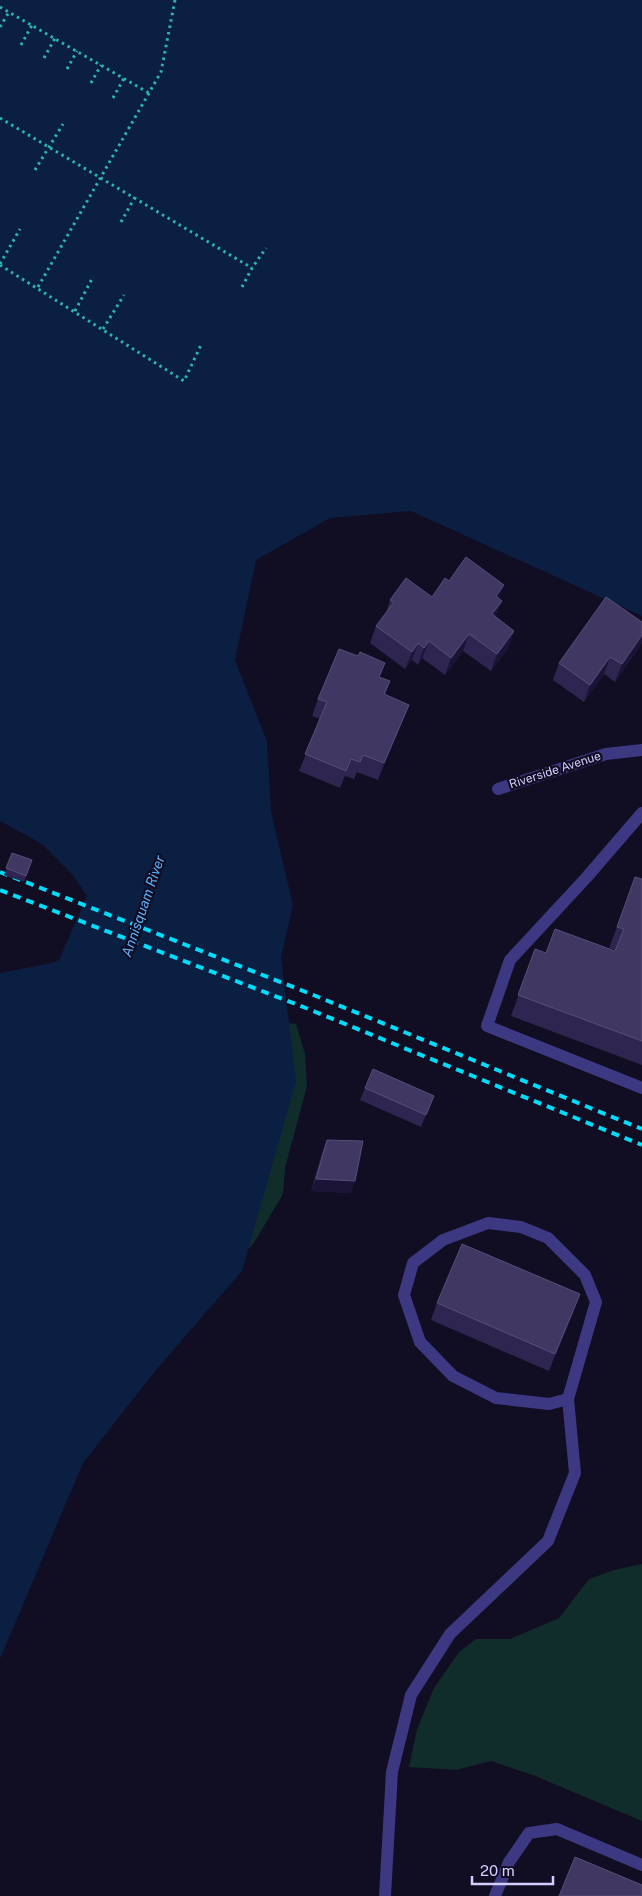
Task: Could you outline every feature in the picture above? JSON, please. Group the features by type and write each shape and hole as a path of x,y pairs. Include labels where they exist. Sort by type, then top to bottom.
{"street":[{"name":"Riverside Avenue","path":"498,789 606,754 642,750"},
{"path":"642,813 586,878 510,960 487,1026 642,1088"},
{"path":"385,1896 392,1772 411,1696 450,1634 548,1541 575,1474 568,1399 596,1302 585,1275 548,1238 521,1227 488,1223 443,1240 413,1263 404,1295 420,1342 453,1376 496,1398 549,1404 568,1399"},
{"path":"495,1896 509,1862 529,1834 557,1829 642,1865"}],"path":[{"path":"38,287 161,72 175,0"},
{"path":"0,7 149,93"},
{"path":"0,27 9,12"},
{"path":"20,45 32,25"},
{"path":"44,58 55,38"},
{"path":"67,69 77,51"},
{"path":"91,83 101,65"},
{"path":"113,98 124,78"},
{"path":"0,118 252,268"},
{"path":"34,170 50,148 62,124"},
{"path":"121,222 135,197"},
{"path":"20,229 0,264 184,380 201,345"},
{"path":"242,287 266,248"},
{"path":"75,311 93,277"},
{"path":"103,329 124,295"}],"green space":[{"path":"266,1020 296,1024 305,1054 307,1086 285,1168 283,1194 254,1243 222,1278"},
{"path":"642,1564 642,1821 535,1776 491,1761 456,1770 409,1767 417,1729 434,1688 459,1652 476,1639 510,1639 559,1618 589,1579 614,1570"}],"water":[{"name":"Annisquam River","path":"0,0 642,0 642,616 411,511 330,518 256,560 235,660 267,741 271,812 293,905 281,957 296,1081 242,1271 156,1370 83,1463 0,1659 0,973 59,960 87,896 73,875 42,844 0,821"}],"building":[{"path":"466,557 504,585 496,596 502,601 492,614 514,631 497,654 469,634 451,658 429,641 424,648 418,643 412,652 376,626 394,602 390,600 406,578 432,597 445,578 449,581"},
{"path":"606,597 642,622 642,635 622,664 610,657 590,685 559,663"},
{"path":"339,649 358,656 360,652 385,663 379,677 390,681 384,694 409,705 384,763 363,755 360,762 351,759 346,771 305,754 327,702 318,699"},
{"path":"12,853 32,860 26,876 6,868"},
{"path":"635,877 642,879 642,1041 518,995 535,949 546,953 555,929 615,951 624,929 617,927"},
{"path":"373,1069 434,1096 426,1115 365,1088"},
{"path":"327,1140 363,1141 355,1181 316,1179"},
{"path":"462,1244 580,1294 555,1354 437,1303"},
{"path":"575,1857 642,1885 642,1896 559,1896"}],"railway":[{"path":"0,872 311,994 642,1129"},
{"path":"0,890 306,1008 642,1145"}]}
